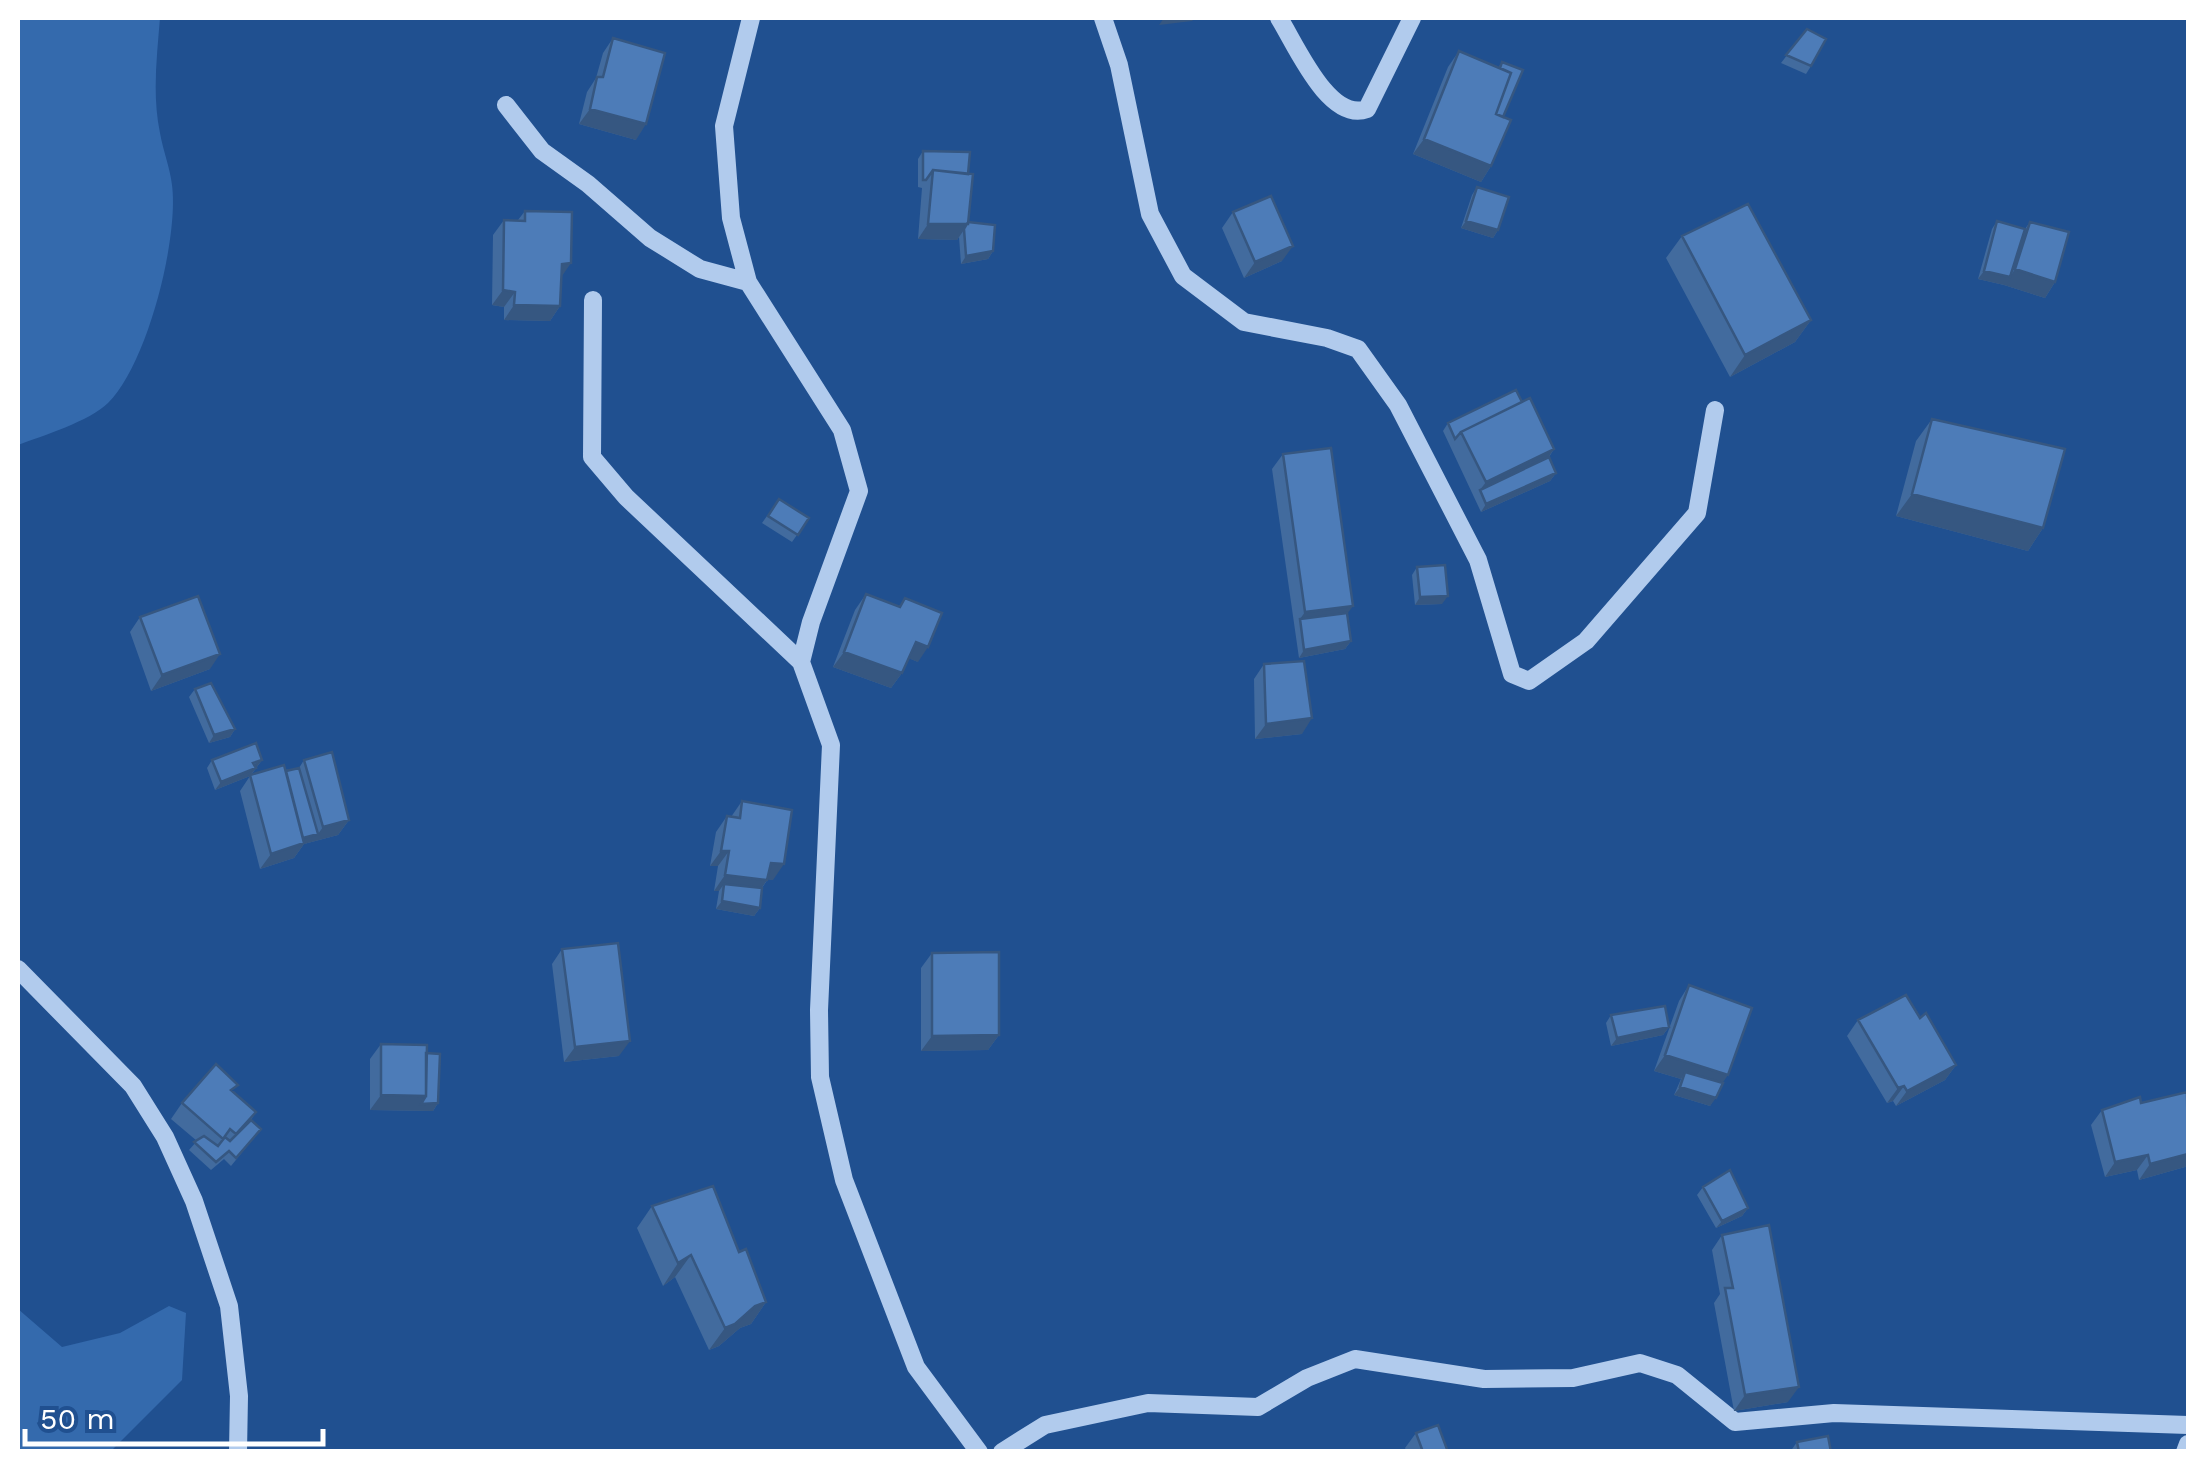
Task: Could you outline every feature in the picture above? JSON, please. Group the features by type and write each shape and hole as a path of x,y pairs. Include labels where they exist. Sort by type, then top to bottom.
{"street":[{"path":"751,18 724,126 731,218 748,282 842,430 859,490 810,622 801,662"},
{"path":"1103,18 1119,65 1150,214 1183,276 1244,322 1328,338 1358,349 1398,406 1478,560 1512,674 1529,680 1586,641 1697,513 1715,410"},
{"path":"1279,18 1325,93 1339,108 1357,112 1366,108 1412,18"},
{"path":"506,105 542,151 588,184 650,238 700,269 748,282"},
{"path":"593,300 592,457 626,497 801,662 831,745 818,1010 820,1077 844,1180 916,1367 978,1452"},
{"path":"18,969 133,1086 165,1137 194,1202 228,1306 239,1396 238,1452"},
{"path":"1002,1452 1045,1425 1148,1403 1258,1407 1307,1378 1355,1358 1484,1380 1573,1378 1640,1363 1677,1374 1735,1422 1834,1413 2188,1425"},
{"path":"2185,1452 2188,1444"}],"shaded area":[{"path":"18,18 160,18 156,104 173,208 157,300 122,385 108,403 90,416 18,445"},
{"path":"169,1306 186,1313 182,1380 111,1451 18,1451 18,1309 62,1347 120,1333"}],"building":[{"path":"1807,29 1826,39 1811,66 1786,55"},
{"path":"613,38 665,53 646,124 590,109 597,77 603,77"},
{"path":"1459,51 1511,73 1496,114 1511,120 1491,166 1424,139"},
{"path":"1502,62 1523,70 1503,117 1496,114 1511,73 1500,68"},
{"path":"923,151 970,152 968,174 933,170 923,180"},
{"path":"933,170 973,174 968,224 928,224"},
{"path":"1477,187 1509,197 1498,230 1466,221"},
{"path":"1271,196 1293,246 1255,262 1233,212"},
{"path":"1748,204 1811,320 1745,355 1682,236"},
{"path":"525,211 572,212 571,263 562,264 560,306 514,305 515,292 503,290 504,220 525,221"},
{"path":"1997,221 2025,229 2010,277 1984,271"},
{"path":"968,222 995,225 993,251 966,256 964,229"},
{"path":"2030,222 2069,232 2055,282 2015,269"},
{"path":"1516,390 1522,402 1461,432 1455,439 1448,423"},
{"path":"1530,398 1554,449 1486,482 1461,432"},
{"path":"1932,419 2065,449 2043,528 1912,494"},
{"path":"1331,448 1353,606 1305,612 1283,454"},
{"path":"1549,457 1556,473 1486,504 1480,490"},
{"path":"779,499 809,518 798,535 768,516"},
{"path":"1445,565 1448,596 1420,597 1417,567"},
{"path":"866,594 900,607 905,598 942,613 928,647 916,642 902,673 844,652"},
{"path":"198,596 220,654 162,675 140,617"},
{"path":"1347,613 1351,641 1304,650 1300,619"},
{"path":"1304,661 1312,718 1266,724 1264,664"},
{"path":"211,683 235,729 214,735 195,689"},
{"path":"256,743 262,760 253,763 256,768 221,782 212,760"},
{"path":"332,752 349,820 323,827 304,760"},
{"path":"284,765 304,843 271,854 250,775"},
{"path":"299,768 318,834 303,838 286,771"},
{"path":"742,801 792,810 784,864 771,863 767,880 725,875 729,851 721,851 727,816 740,818"},
{"path":"724,884 762,888 760,908 722,901"},
{"path":"618,943 630,1041 575,1047 562,949"},
{"path":"999,952 999,1035 932,1036 932,953"},
{"path":"1689,985 1752,1008 1728,1075 1665,1055"},
{"path":"1906,995 1920,1018 1926,1013 1956,1065 1907,1091 1904,1086 1898,1088 1858,1020"},
{"path":"1665,1006 1669,1027 1617,1038 1611,1015"},
{"path":"381,1044 427,1045 426,1096 381,1095"},
{"path":"426,1053 440,1054 438,1103 421,1104 426,1096"},
{"path":"216,1064 238,1085 231,1090 256,1112 236,1134 230,1129 223,1139 182,1103"},
{"path":"1685,1072 1723,1083 1716,1098 1680,1087"},
{"path":"2187,1092 2188,1154 2150,1164 2148,1155 2115,1162 2102,1110 2140,1097 2141,1103"},
{"path":"251,1120 261,1129 236,1158 229,1151 216,1162 194,1142 204,1136 218,1146 225,1137 230,1141"},
{"path":"1730,1170 1748,1208 1722,1221 1703,1187"},
{"path":"713,1186 739,1252 746,1249 766,1302 725,1328 691,1255 678,1263 652,1206"},
{"path":"1769,1225 1799,1387 1745,1395 1725,1288 1733,1288 1722,1235"},
{"path":"1438,1425 1448,1452 1423,1452 1416,1433"},
{"path":"1828,1436 1831,1452 1799,1452 1797,1442"}]}
